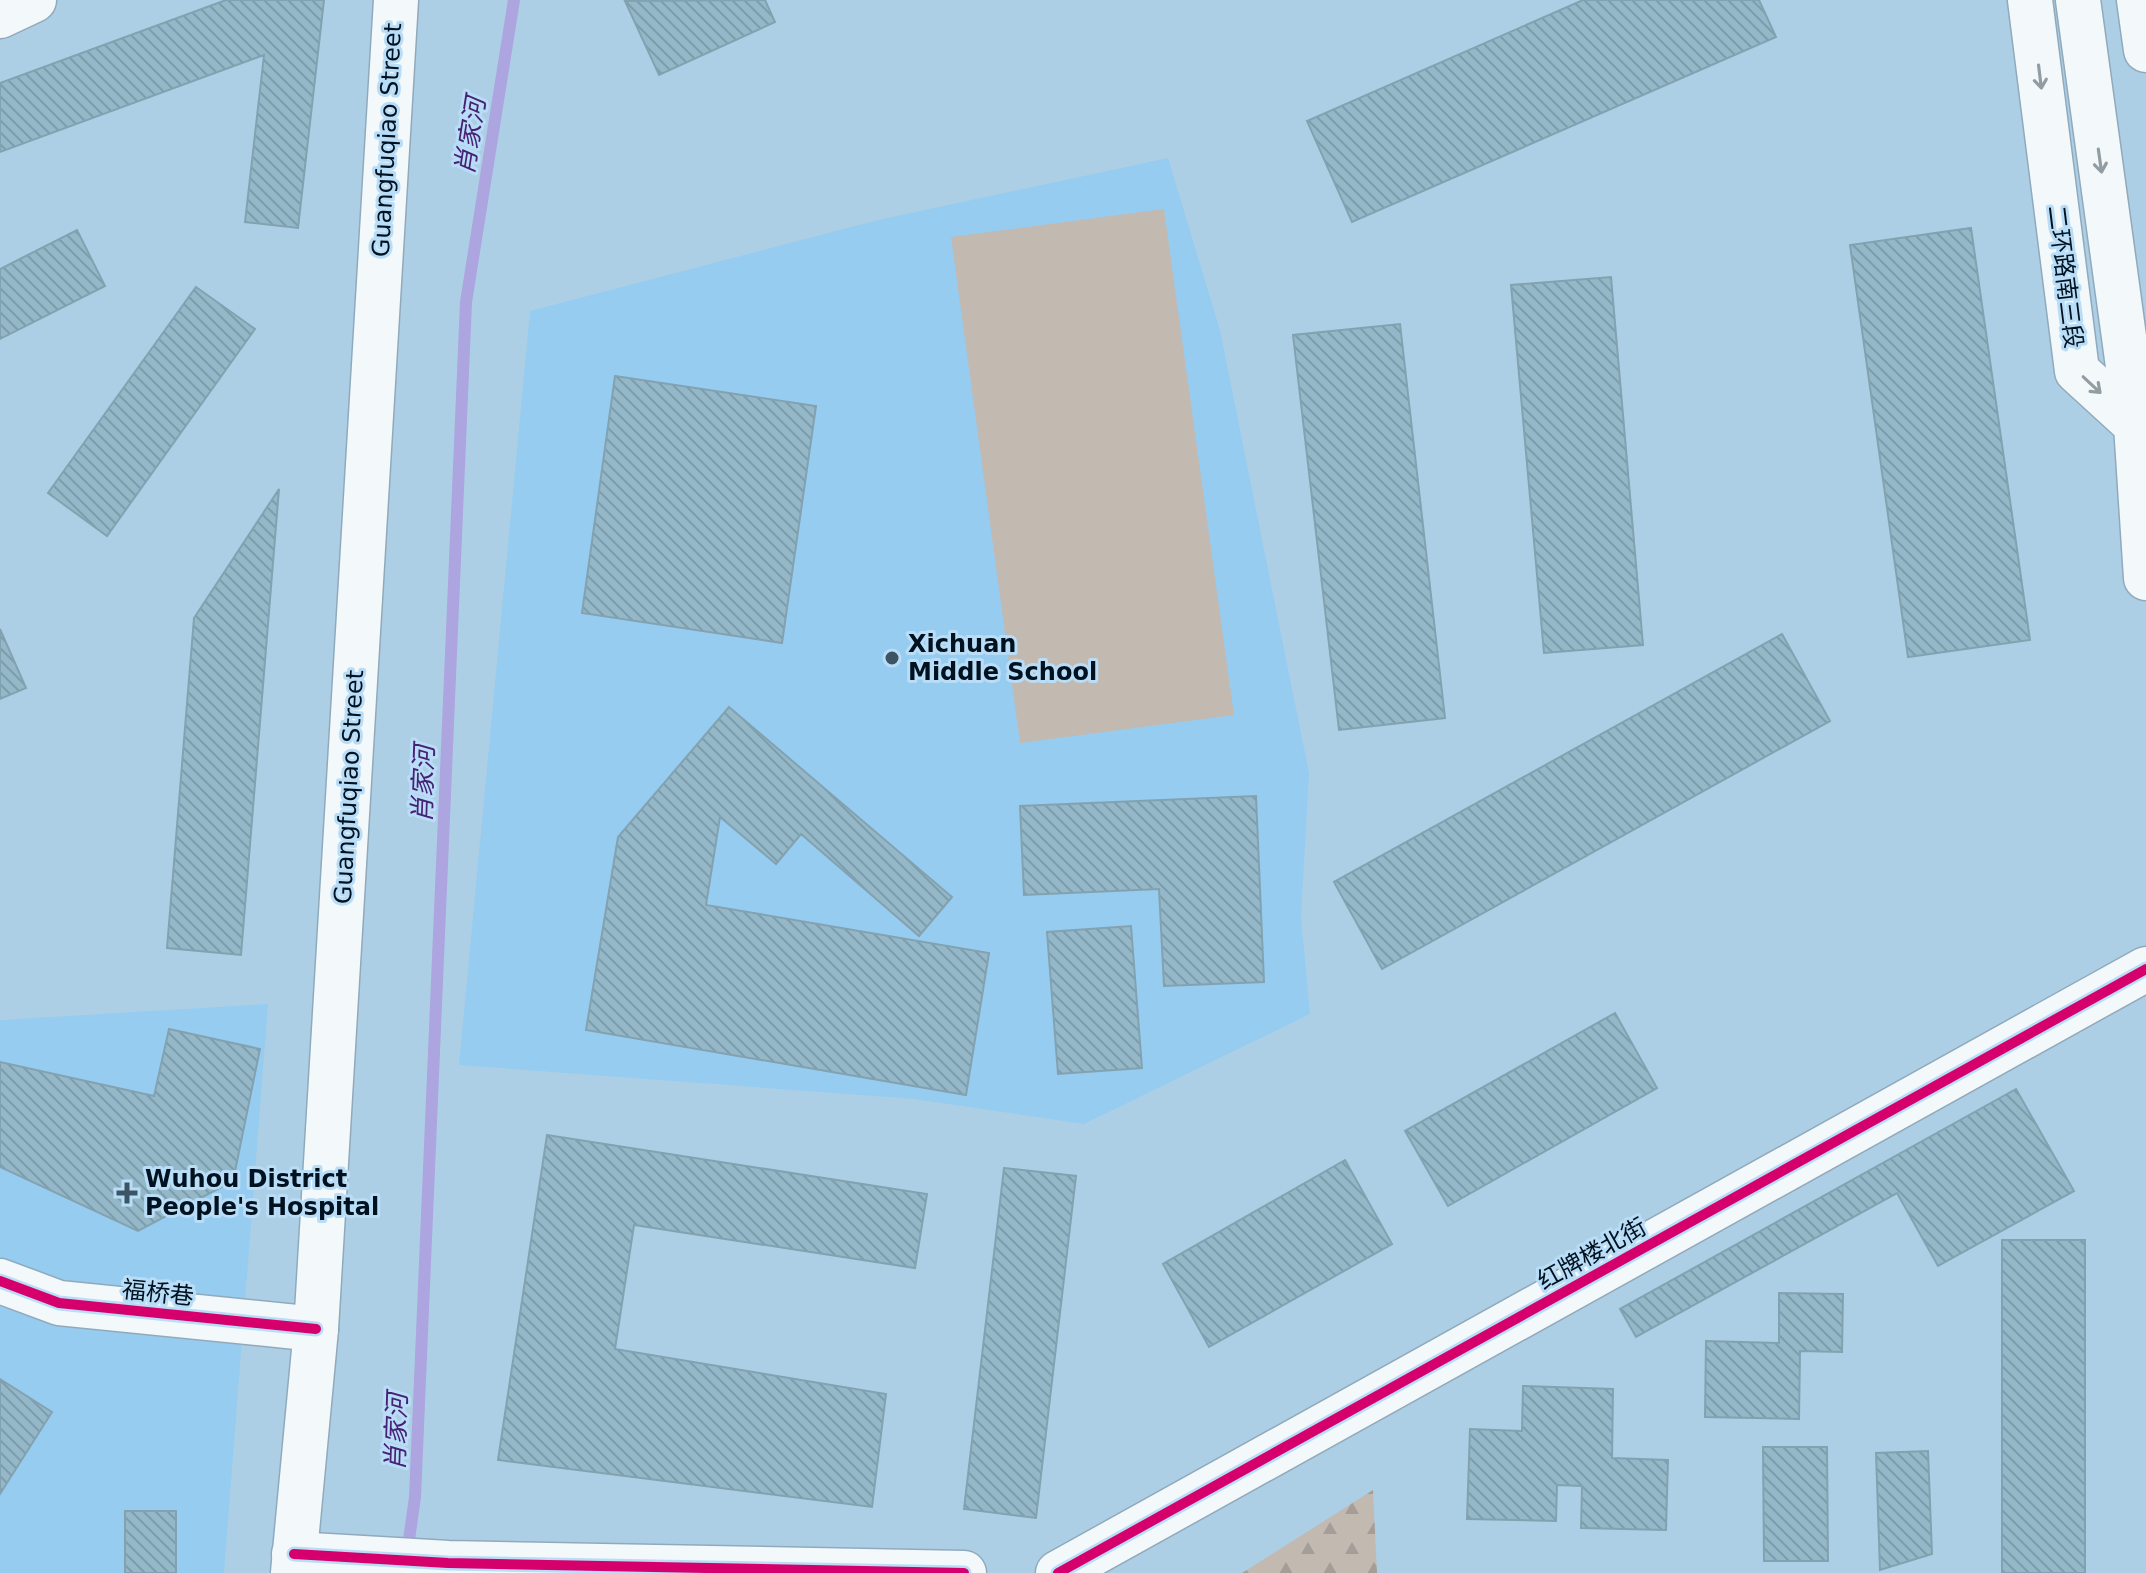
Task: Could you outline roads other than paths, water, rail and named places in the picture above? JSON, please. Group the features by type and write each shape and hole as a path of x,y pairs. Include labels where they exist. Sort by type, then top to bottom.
{"main road":[{"path":"0,16 34,0"},
{"name":"Guangfuqiao Street","path":"293,1564 316,1329 396,0"},
{"name":"二环路南三段","path":"2030,0 2077,371 2136,425"},
{"path":"2078,0 2136,425 2146,578"},
{"path":"2139,0 2146,50"},
{"name":"红牌楼北街","path":"1058,1573 2146,969"},
{"name":"福桥巷","path":"0,1281 59,1303 316,1329"},
{"path":"293,1564 367,1556 448,1563 964,1573"}],"waterway":[{"name":"肖家河","path":"407,1554 415,1497 466,302 514,0"}],"place":[{"name":"Xichuan Middle School","path":"892,658"},
{"name":"Wuhou District People's Hospital","path":"127,1193"}]}
